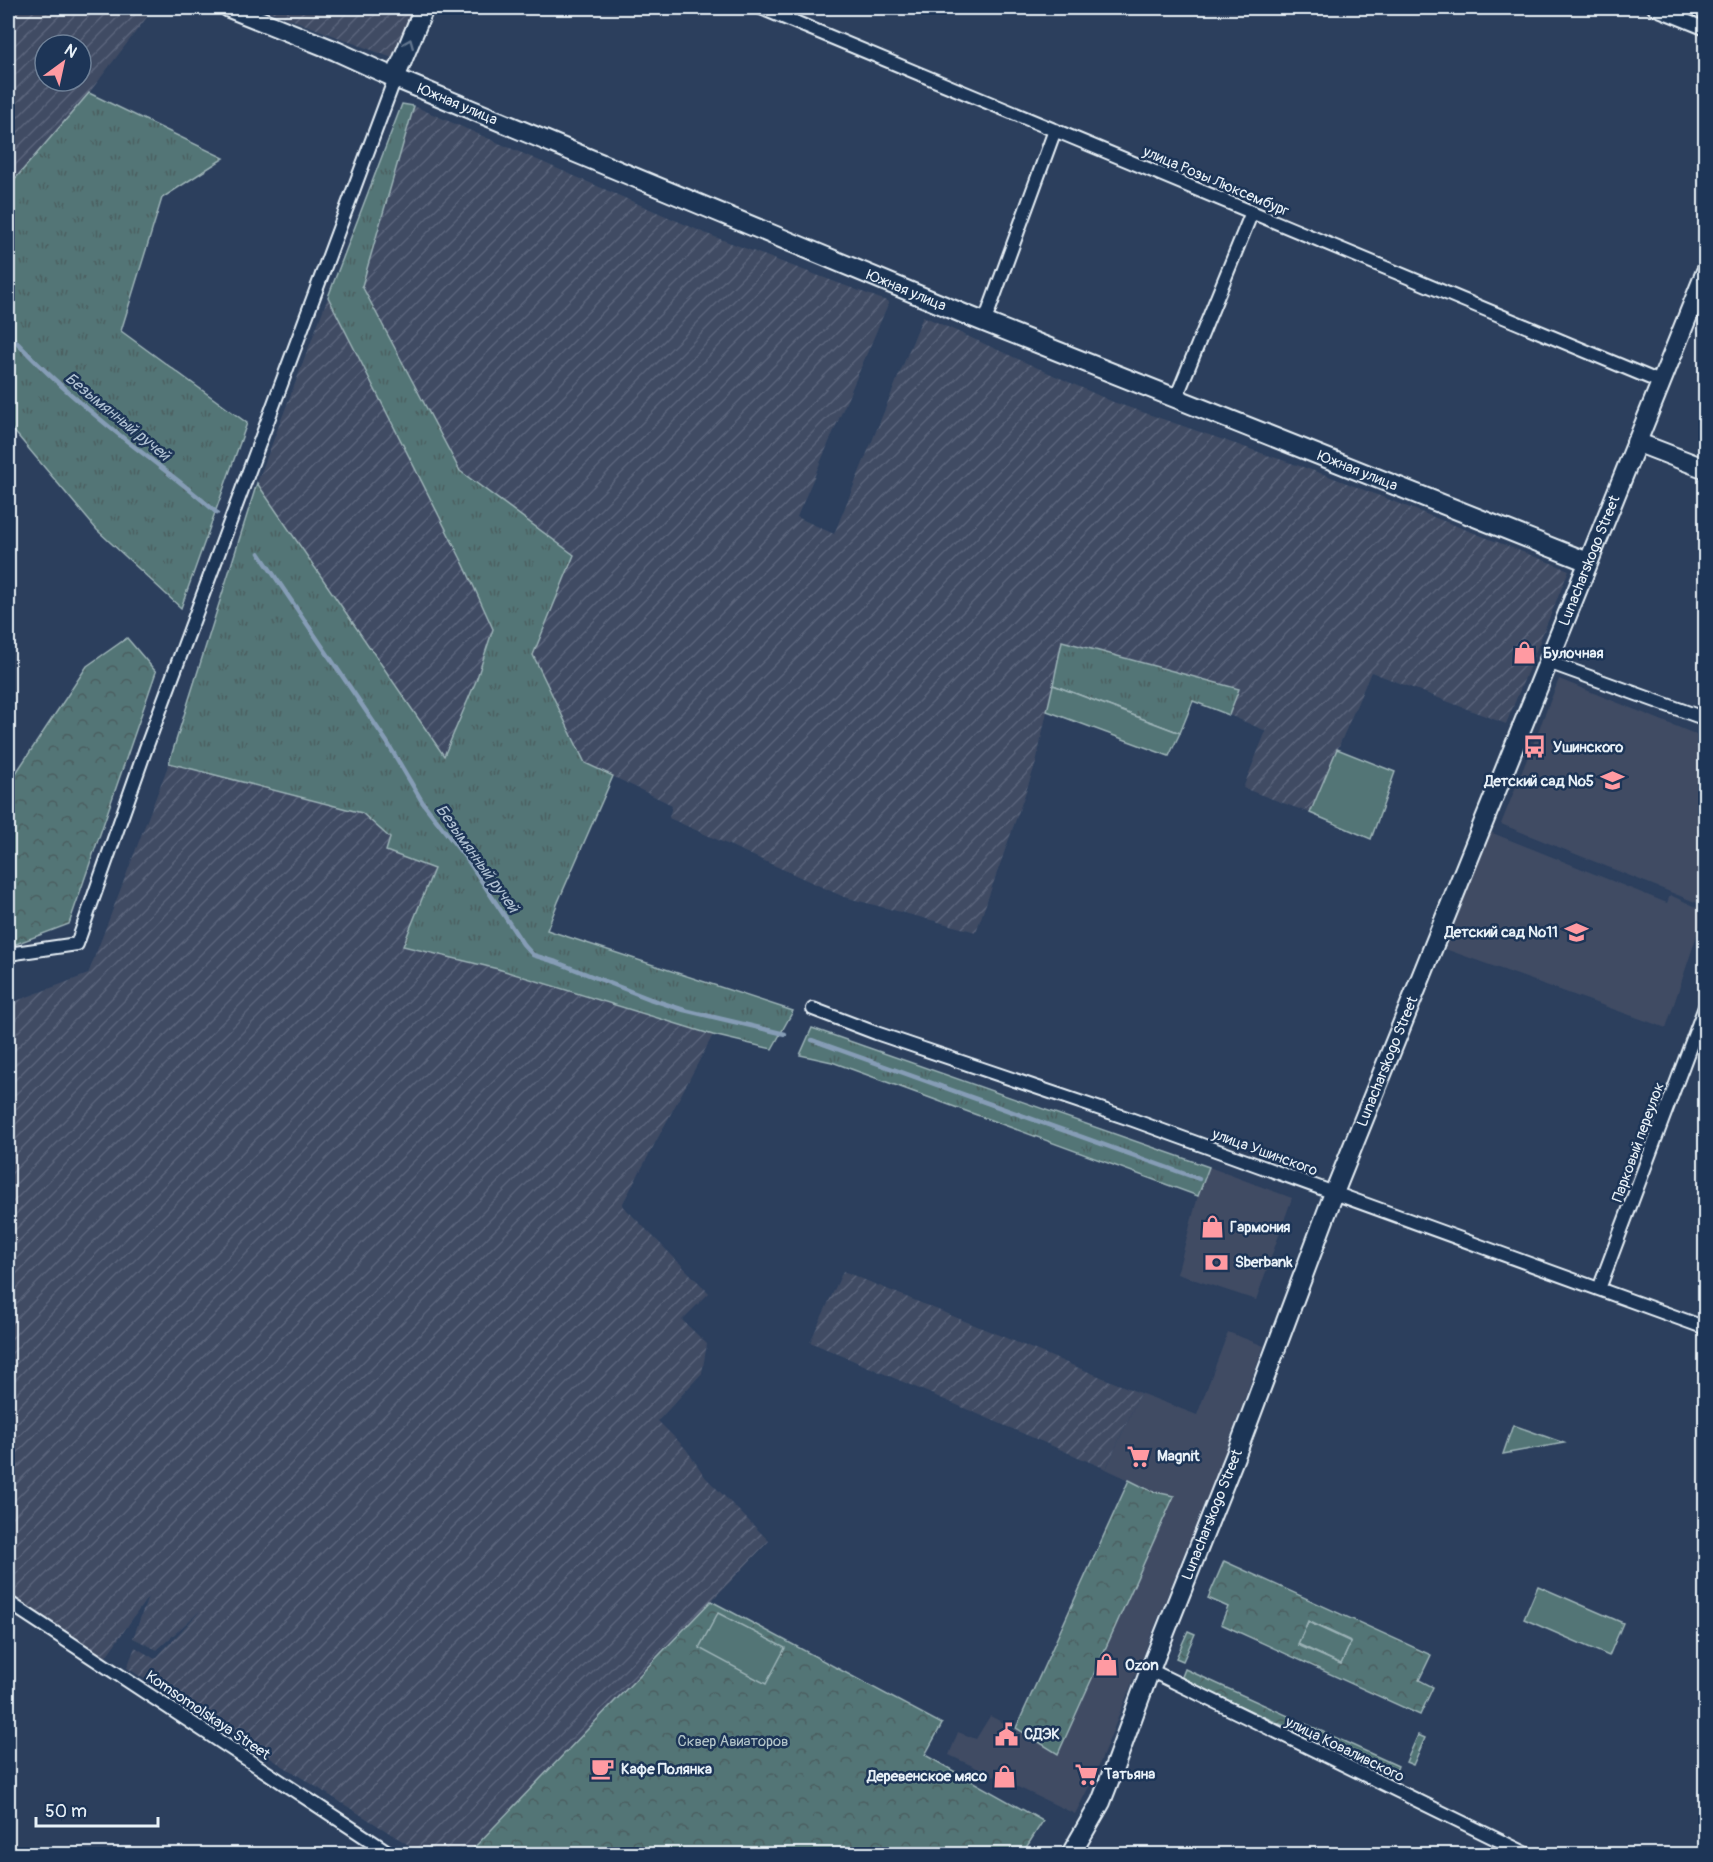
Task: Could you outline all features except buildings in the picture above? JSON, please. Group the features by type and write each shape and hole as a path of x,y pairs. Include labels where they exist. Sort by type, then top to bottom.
{"street":[{"name":"Южная улица","path":"228,8 964,314 1588,562"},
{"path":"8,954 77,944 146,748 395,78 424,8"},
{"name":"улица Розы Люксембург","path":"761,8 1660,382"},
{"path":"1654,8 1706,29"},
{"path":"985,321 1055,130"},
{"path":"1176,398 1252,212"},
{"name":"Lunacharskogo Street","path":"1071,1854 1101,1802 1150,1670 1240,1444 1334,1193 1706,271"},
{"path":"1636,442 1706,469"},
{"path":"1548,662 1706,719"},
{"name":"Парковый переулок","path":"1599,1289 1706,1004"},
{"name":"улица Ушинского","path":"813,1009 876,1033 1133,1120 1706,1328"},
{"name":"Komsomolskaya Street","path":"8,1602 391,1854"},
{"name":"улица Коваливского","path":"1150,1670 1527,1854"}],"shaded area":[{"path":"8,8 154,8 93,88 93,33 33,33 33,93 89,93 8,187"},
{"path":"261,8 418,8 395,59"},
{"path":"414,106 707,234 889,302 797,517 834,534 923,316 1113,402 1326,475 1569,570 1506,724 1371,672 1310,813 1243,788 1266,731 1229,715 1239,690 1062,641 1036,763 976,932 844,897 669,818 672,805 585,763 533,655 574,555 460,471 362,286"},
{"path":"328,297 464,565 493,629 476,681 444,757 257,483"},
{"name":"Детский сад №5","path":"1559,679 1705,738 1705,906 1501,824"},
{"path":"169,763 362,813 390,838 386,851 434,869 404,946 498,969 713,1035 622,1205 709,1293 682,1320 707,1344 702,1373 658,1421 686,1449 706,1478 769,1541 468,1854 423,1854 127,1668 135,1647 155,1659 200,1611 157,1650 133,1638 148,1597 105,1658 8,1594 8,1004 88,974"},
{"name":"Детский сад №11","path":"1490,832 1667,903 1670,895 1705,911 1666,1028 1445,949"},
{"path":"1209,1167 1292,1198 1256,1300 1177,1274 1198,1196"},
{"path":"843,1271 1140,1393 1106,1469 810,1342"},
{"path":"1228,1332 1264,1346 1225,1452 1095,1775 1075,1814 949,1755 958,1732 976,1739 990,1716 1041,1742 1144,1487 1106,1469 1140,1393 1197,1415"}],"green space":[{"path":"89,93 224,158 162,198 121,331 247,423 181,608 97,530 8,424 8,187"},
{"path":"402,104 414,106 362,286 460,471 574,555 533,655 585,763 613,776 547,930 793,1011 772,1049 713,1035 498,969 403,946 434,869 386,851 390,838 362,813 169,763 257,483 444,756 476,681 493,629 464,565 328,297"},
{"path":"127,638 156,672 69,924 8,947 8,785 87,666"},
{"path":"1062,641 1239,689 1229,715 1193,701 1180,733 1053,685"},
{"path":"1053,685 1180,733 1169,756 1047,711"},
{"path":"1337,749 1395,772 1371,839 1310,813"},
{"path":"812,1028 1209,1167 1198,1196 832,1062 800,1055"},
{"path":"1513,1425 1564,1443 1503,1454"},
{"path":"1129,1480 1151,1491 1174,1496 1058,1754 1016,1728"},
{"path":"1224,1561 1431,1655 1419,1680 1433,1687 1420,1715 1221,1624 1228,1607 1208,1598","holes":["1308,1621 1351,1641 1341,1664 1298,1645"]},
{"path":"1538,1586 1623,1623 1609,1656 1524,1619"},
{"name":"Сквер Авиаторов","path":"711,1601 942,1724 925,1755 1043,1821 1022,1854 468,1854"},
{"path":"718,1613 785,1648 766,1684 699,1648"},
{"path":"1308,1622 1351,1642 1341,1664 1298,1644"},
{"path":"1188,1631 1195,1634 1183,1661 1176,1658"},
{"path":"1185,1669 1398,1766 1394,1776 1181,1679"},
{"path":"1418,1735 1425,1738 1413,1765 1406,1762"}],"waterway":[{"name":"Безымянный ручей","path":"8,333 76,398 217,513"},
{"name":"Безымянный ручей","path":"259,553 387,742 423,803 469,862 523,944 533,955 684,1010 785,1034"},
{"path":"812,1040 1199,1179"}],"place":[{"name":"Булочная","path":"1525,653"},
{"name":"Ушинского","path":"1535,747"},
{"name":"Детский сад №5","path":"1612,781"},
{"name":"Детский сад №11","path":"1576,932"},
{"name":"Гармония","path":"1212,1227"},
{"name":"Sberbank","path":"1217,1262"},
{"name":"Magnit","path":"1139,1456"},
{"name":"Ozon","path":"1107,1665"},
{"name":"СДЭК","path":"1006,1734"},
{"name":"Кафе Полянка","path":"603,1769"},
{"name":"Татьяна","path":"1086,1774"},
{"name":"Деревенское мясо","path":"1005,1776"}]}
